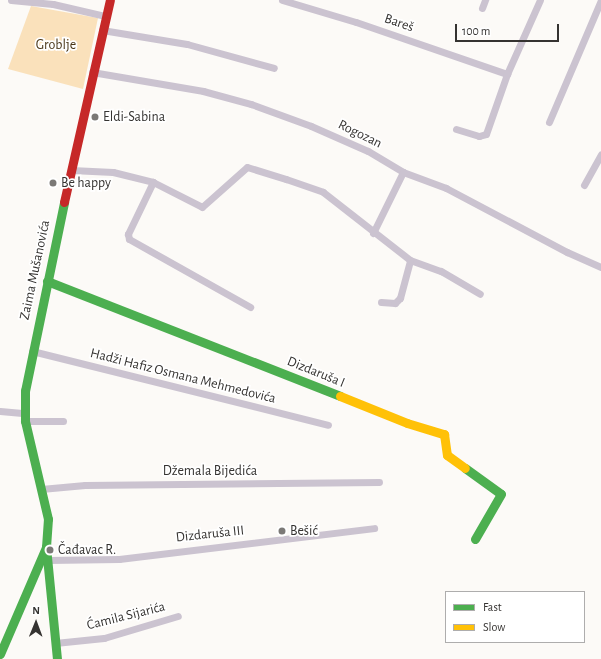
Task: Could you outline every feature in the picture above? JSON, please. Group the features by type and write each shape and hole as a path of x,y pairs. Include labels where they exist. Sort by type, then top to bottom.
{"street":[{"path":"11,0 52,4 105,16"},
{"name":"Zaima Mušanovića","path":"46,547 48,519 25,417 25,391 32,351 92,72 110,0"},
{"name":"Bareš","path":"282,0 356,22 507,74"},
{"path":"482,8 485,0"},
{"path":"456,129 479,136 486,134 507,74 540,0"},
{"path":"549,122 601,0"},
{"path":"102,30 187,44 274,68"},
{"name":"Rogozan","path":"92,72 150,80 250,104 312,126 368,151 403,172 446,188 566,252 601,267"},
{"path":"584,184 601,154"},
{"path":"71,170 113,172 153,182 202,206 247,167 323,192 410,260 441,271 480,294"},
{"path":"373,232 403,172"},
{"path":"153,182 128,234 129,239 250,307"},
{"path":"381,302 395,303 400,298 410,260"},
{"name":"Dizdaruša I","path":"47,281 407,423 444,434 447,455 501,494 475,539"},
{"name":"Hadži Hafiz Osmana Mehmedovića","path":"32,351 328,425"},
{"path":"0,411 25,417 63,421"},
{"name":"Džemala Bijedića","path":"41,489 93,485 379,482"},
{"name":"Dizdaruša III","path":"48,560 119,559 374,528"},
{"path":"46,547 57,659"},
{"path":"0,654 46,547"},
{"name":"Ćamila Sijarića","path":"55,643 104,638 178,616"}],"green space":[{"name":"Groblje","path":"31,6 98,18 83,89 8,69"}],"traffic: fast":[{"path":"57,659 46,547 48,519 25,421 25,391 64,202"},
{"path":"47,281 340,396"},
{"path":"465,468 501,494 475,539"},
{"path":"0,654 46,547"}],"traffic: slow":[{"path":"340,396 407,423 444,434 447,455 465,468"}],"traffic: jam":[{"path":"64,202 110,0"}],"place":[{"name":"Eldi-Sabina","path":"95,117"},
{"name":"Be happy","path":"53,183"},
{"name":"Bešić","path":"282,531"},
{"name":"Čađavac R.","path":"50,550"}]}
